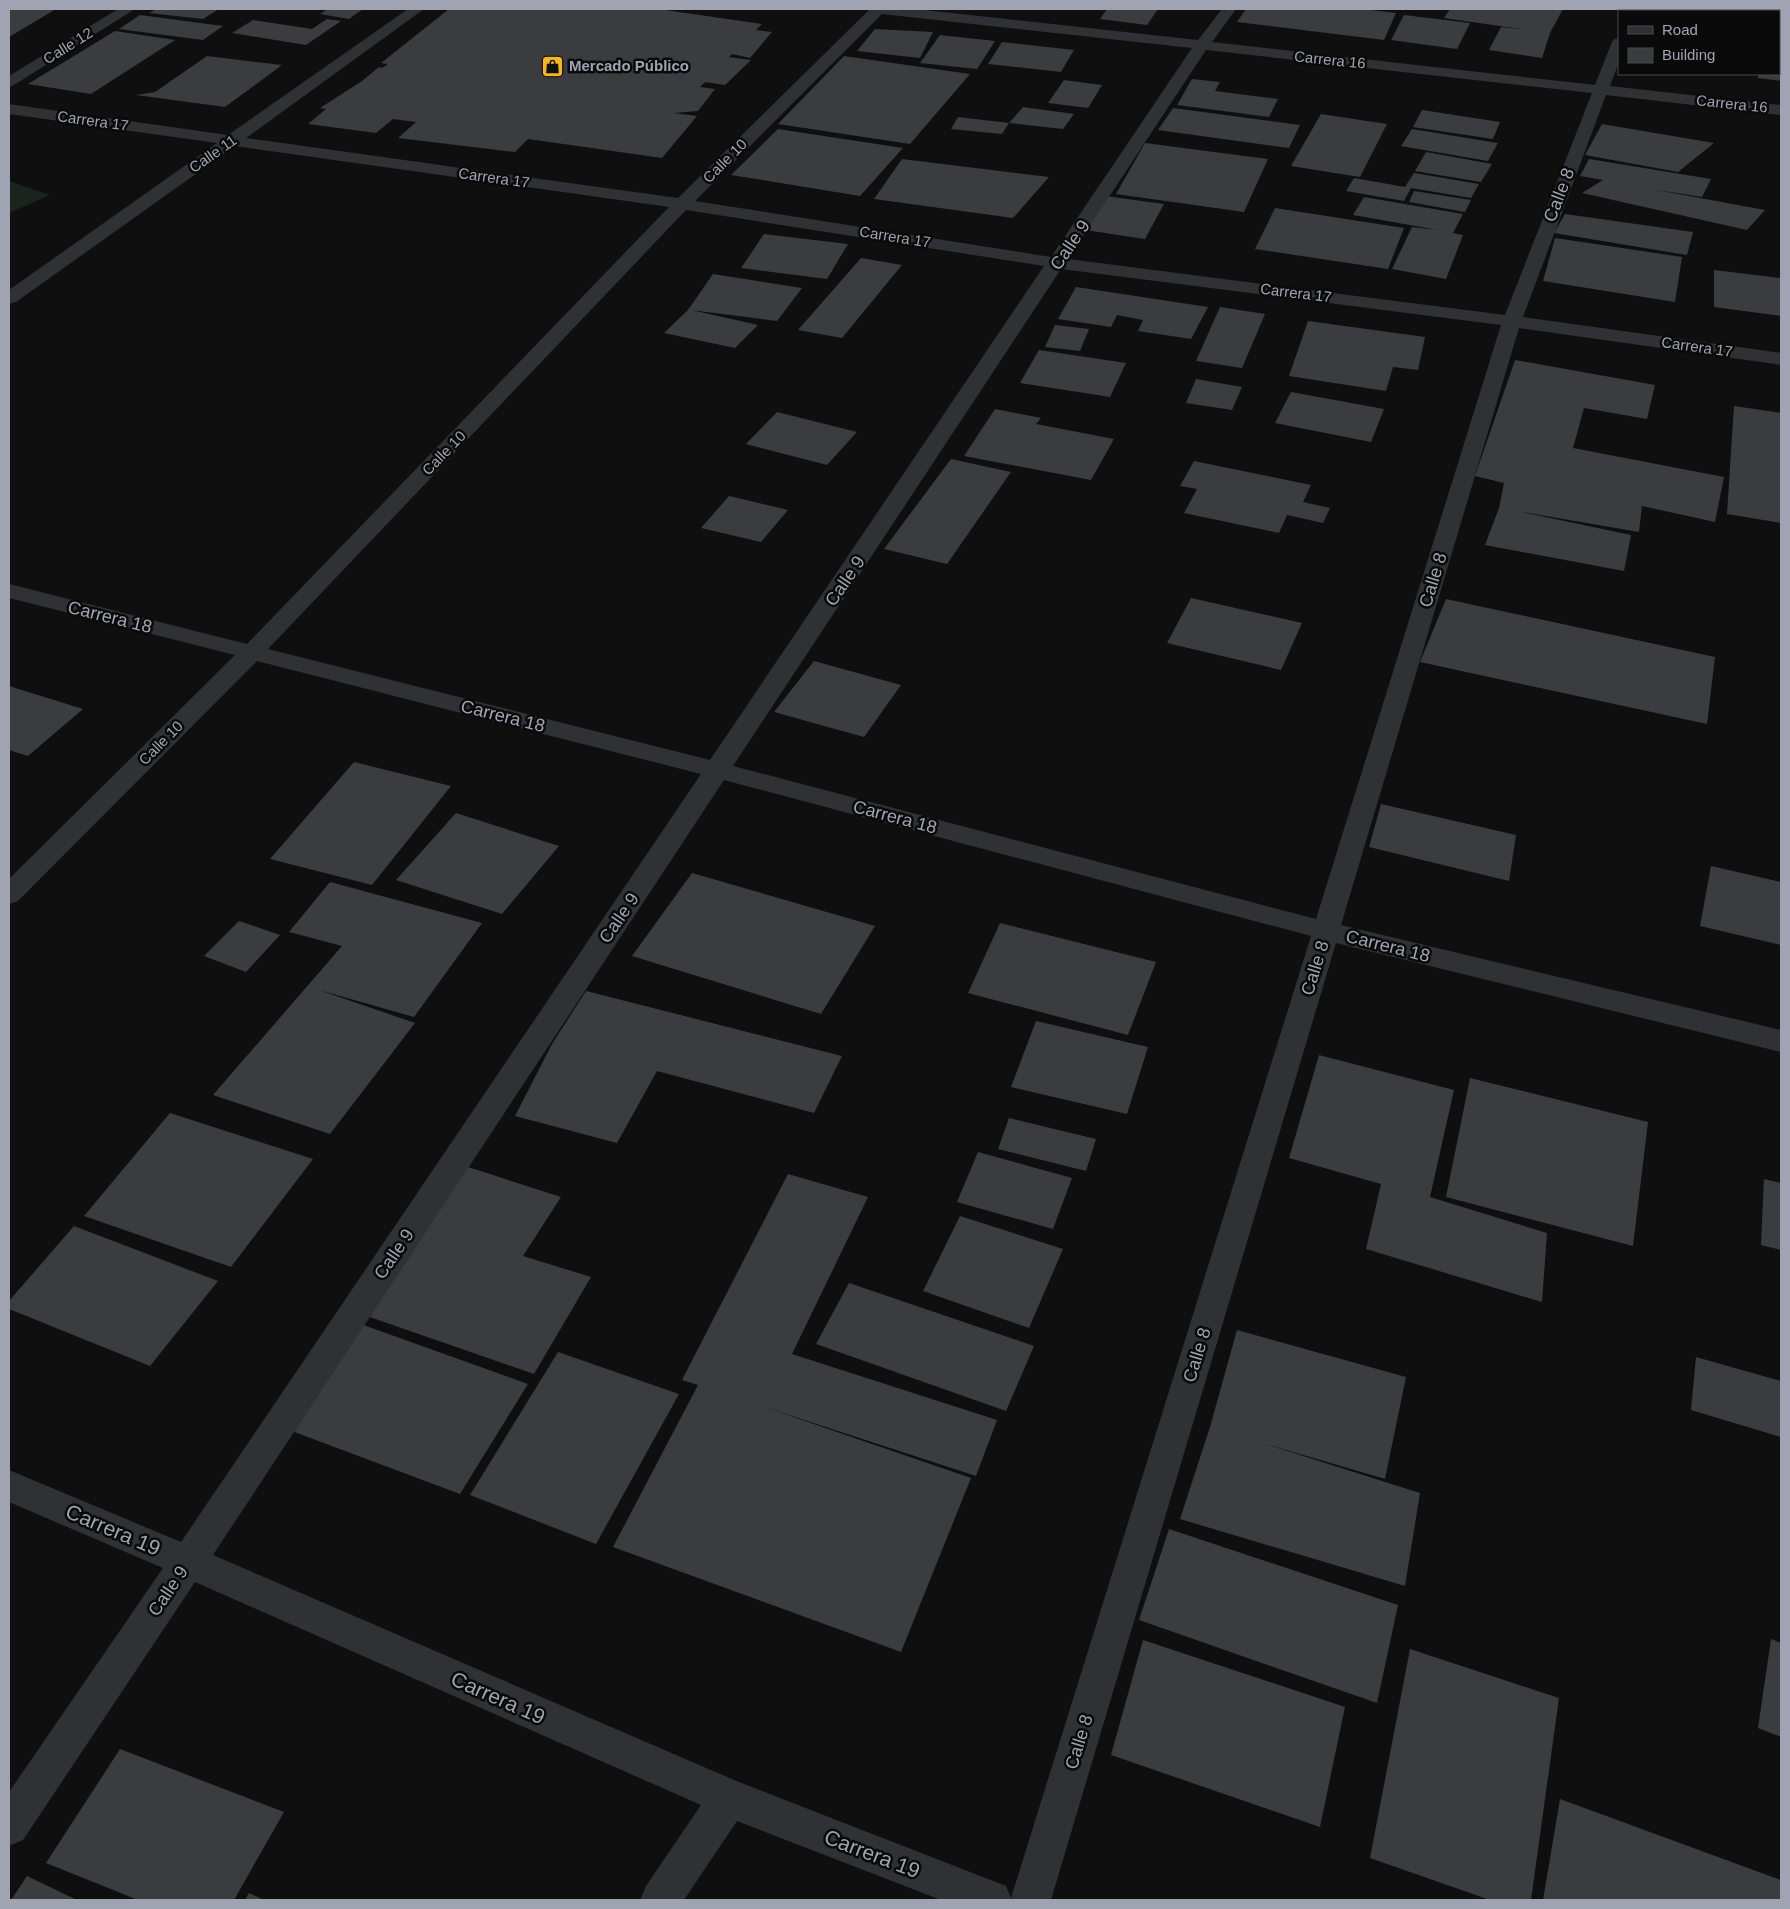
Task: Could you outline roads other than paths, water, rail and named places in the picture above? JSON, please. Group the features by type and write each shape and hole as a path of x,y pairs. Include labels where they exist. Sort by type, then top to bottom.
{"street":[{"name":"Calle 12","path":"9,82 128,9"},
{"name":"Calle 11","path":"9,298 417,9"},
{"name":"Carrera 16","path":"878,9 1781,110"},
{"name":"Calle 10","path":"9,895 251,653 682,204 878,9"},
{"name":"Calle 9","path":"9,1826 188,1562 1058,263 1201,46 1229,9"},
{"name":"Calle 8","path":"1031,1900 1512,321 1599,89 1618,44"},
{"name":"Carrera 17","path":"9,109 682,204 1058,263 1512,321 1781,359"},
{"name":"Carrera 18","path":"9,591 718,770 1326,931 1781,1041"},
{"name":"Carrera 19","path":"9,1486 729,1798 992,1900"},
{"path":"660,1900 729,1798"}],"place":[{"name":"Mercado Público","path":"553,66"}]}
